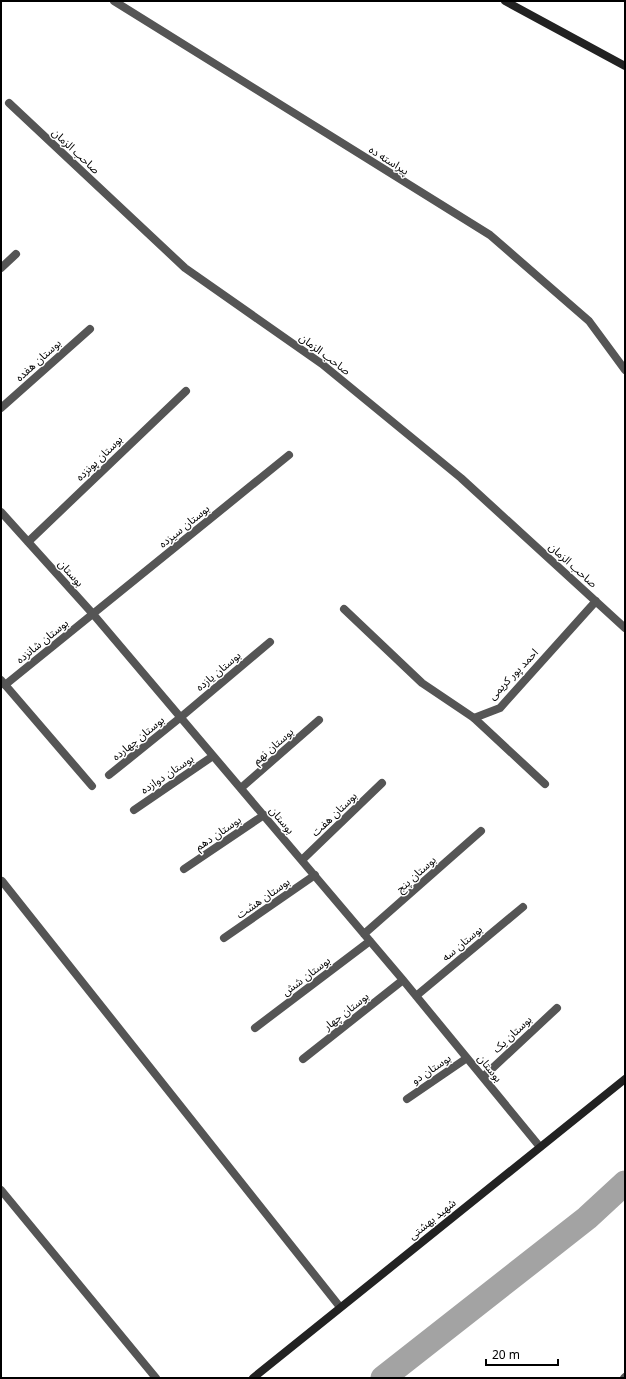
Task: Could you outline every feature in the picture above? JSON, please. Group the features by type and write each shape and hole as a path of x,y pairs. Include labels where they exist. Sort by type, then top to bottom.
{"main road":[{"path":"505,1 625,66"},
{"name":"شهید بهشتی","path":"253,1378 625,1079"}],"street":[{"name":"پیراسته ده","path":"114,1 490,236 589,322 625,370"},
{"name":"صاحب الزمان","path":"9,103 185,268 322,364 461,478 625,628"},
{"path":"1,268 16,254"},
{"name":"بوستان هفده","path":"1,408 90,329"},
{"name":"بوستان پونزده","path":"28,542 186,391"},
{"name":"بوستان سیزده","path":"93,614 289,455"},
{"name":"بوستان","path":"1,512 93,614 181,717 403,980 540,1147"},
{"name":"احمد پور کریمی","path":"474,718 500,708 596,601"},
{"path":"344,609 422,683 474,718 545,784"},
{"name":"بوستان شانزده","path":"3,682 93,614"},
{"name":"بوستان یازده","path":"181,717 270,642"},
{"path":"3,682 92,786"},
{"name":"بوستان چهارده","path":"108,775 181,717"},
{"name":"بوستان نهم","path":"241,788 319,720"},
{"name":"بوستان دوازده","path":"134,810 214,756"},
{"name":"بوستان هفت","path":"302,860 382,783"},
{"name":"بوستان دهم","path":"184,869 264,815"},
{"name":"بوستان پنج","path":"364,934 481,831"},
{"name":"بوستان هشت","path":"224,938 314,875"},
{"path":"2,881 340,1307"},
{"name":"بوستان سه","path":"416,996 523,906"},
{"name":"بوستان شش","path":"255,1028 370,941"},
{"name":"بوستان چهار","path":"303,1059 403,980"},
{"name":"بوستان یک","path":"483,1077 557,1008"},
{"name":"بوستان دو","path":"406,1099 467,1058"},
{"path":"1,1190 156,1378"}],"waterway":[{"path":"383,1378 587,1218 625,1183"}]}
